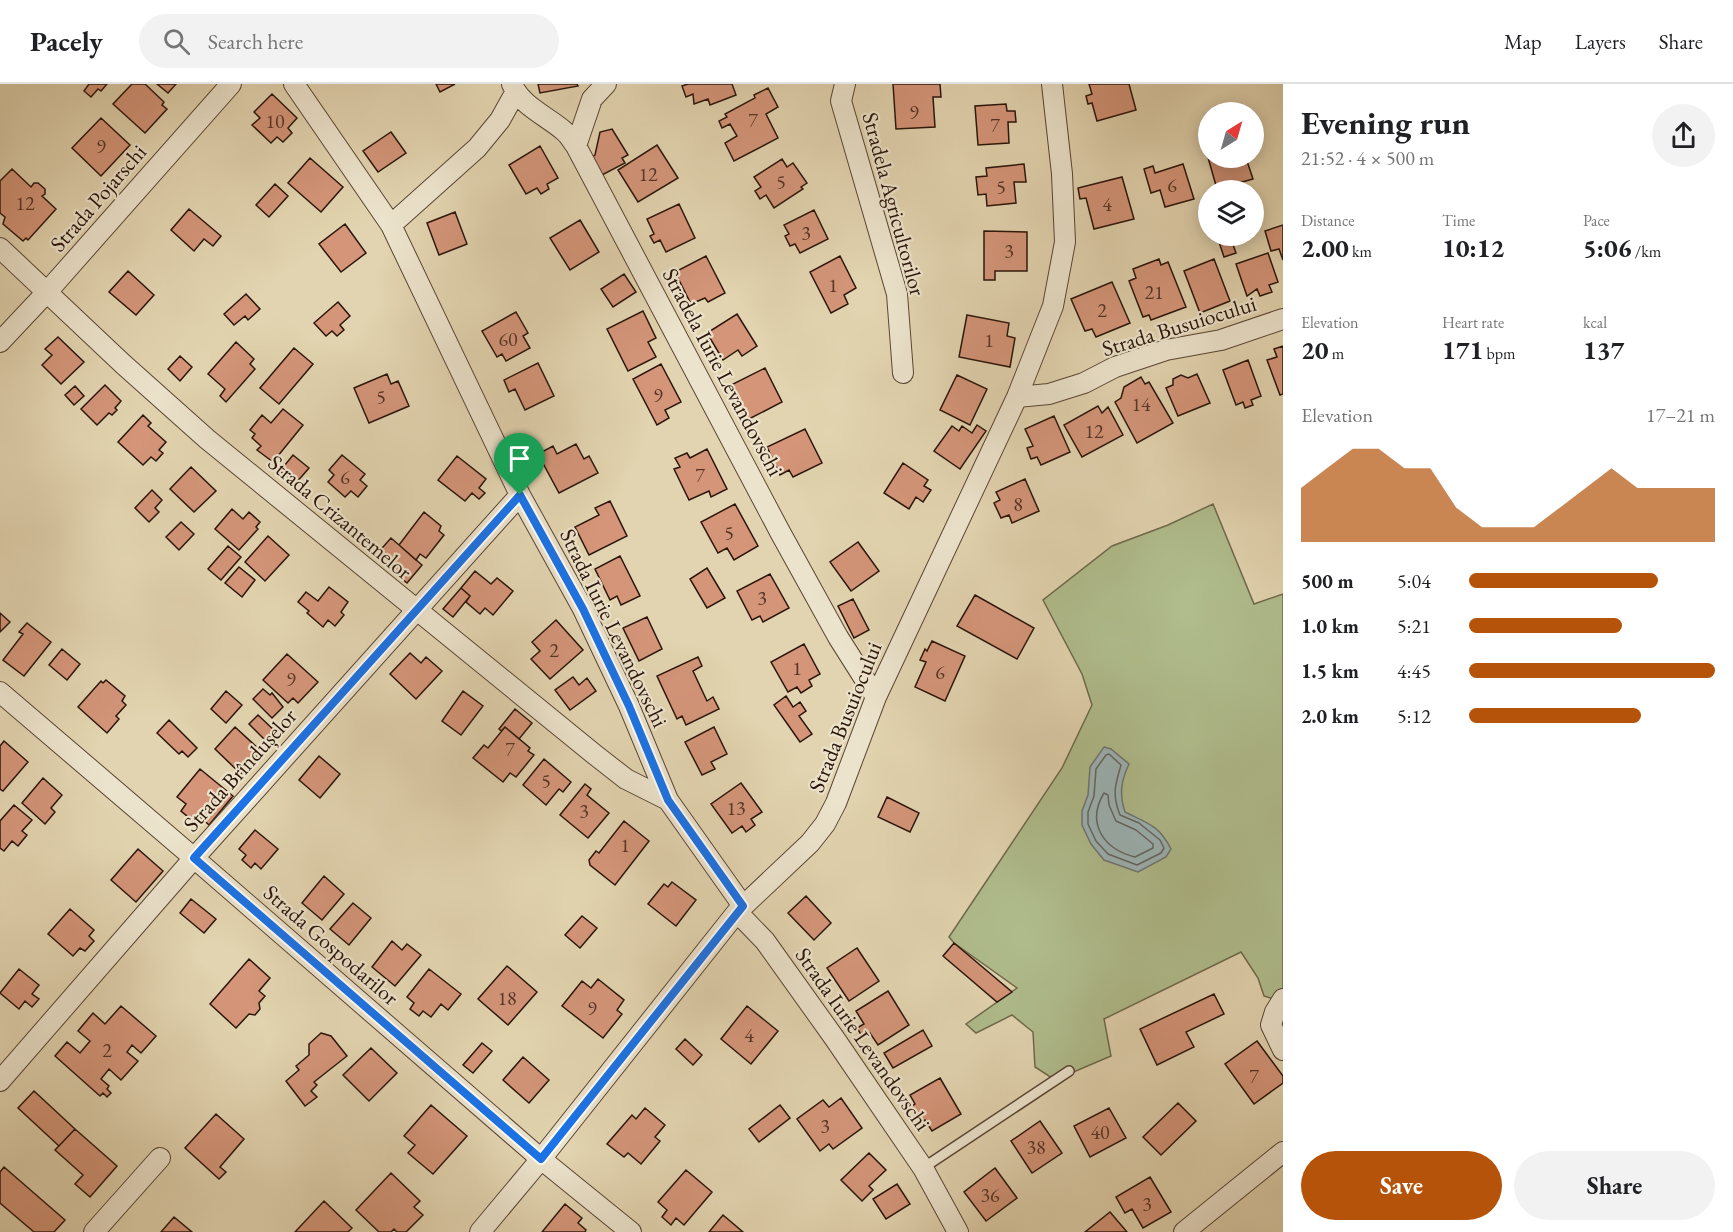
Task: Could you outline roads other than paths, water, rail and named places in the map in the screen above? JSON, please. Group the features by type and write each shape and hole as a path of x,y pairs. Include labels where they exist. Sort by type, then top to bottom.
{"street":[{"name":"Strada Pojarschi","path":"0,342 231,84"},
{"name":"Strada Iurie Levandovschi","path":"294,84 391,225 520,495 588,620 629,706 668,800 740,909 835,1039 923,1168 958,1232"},
{"path":"576,146 592,99 606,84"},
{"name":"Stradela Agricultorilor","path":"845,84 841,101 897,294 903,373"},
{"path":"1017,397 1053,306 1065,242 1062,174 1052,84"},
{"path":"391,225 477,148 500,120 514,88"},
{"name":"Stradela Iurie Levandovschi","path":"514,88 541,115 566,132 576,146 780,532 838,637 876,696"},
{"name":"Strada Crizantemelor","path":"0,248 123,364 207,439 626,779 668,800"},
{"name":"Strada Busuiocului","path":"480,1232 740,909 810,843 825,824 836,803 876,696 1017,397 1050,394 1084,383 1115,367 1166,350 1221,340 1283,319"},
{"name":"Strada Brîndușelor","path":"0,1082 194,858 520,495"},
{"name":"Strada Gospodarilor","path":"0,692 541,1159 631,1232"},
{"path":"1283,999 1275,1012 1271,1025 1283,1050"},
{"path":"1184,1232 1283,1152"},
{"path":"94,1232 160,1158"}],"lane":[{"name":"Strada Iurie Levandovschi","path":"923,1168 1069,1071"}],"water":[{"path":"1104,747 1111,749 1129,764 1122,788 1125,812 1157,830 1171,849 1166,857 1138,872 1104,860 1091,844 1082,825 1082,811 1088,795 1090,767"}]}
